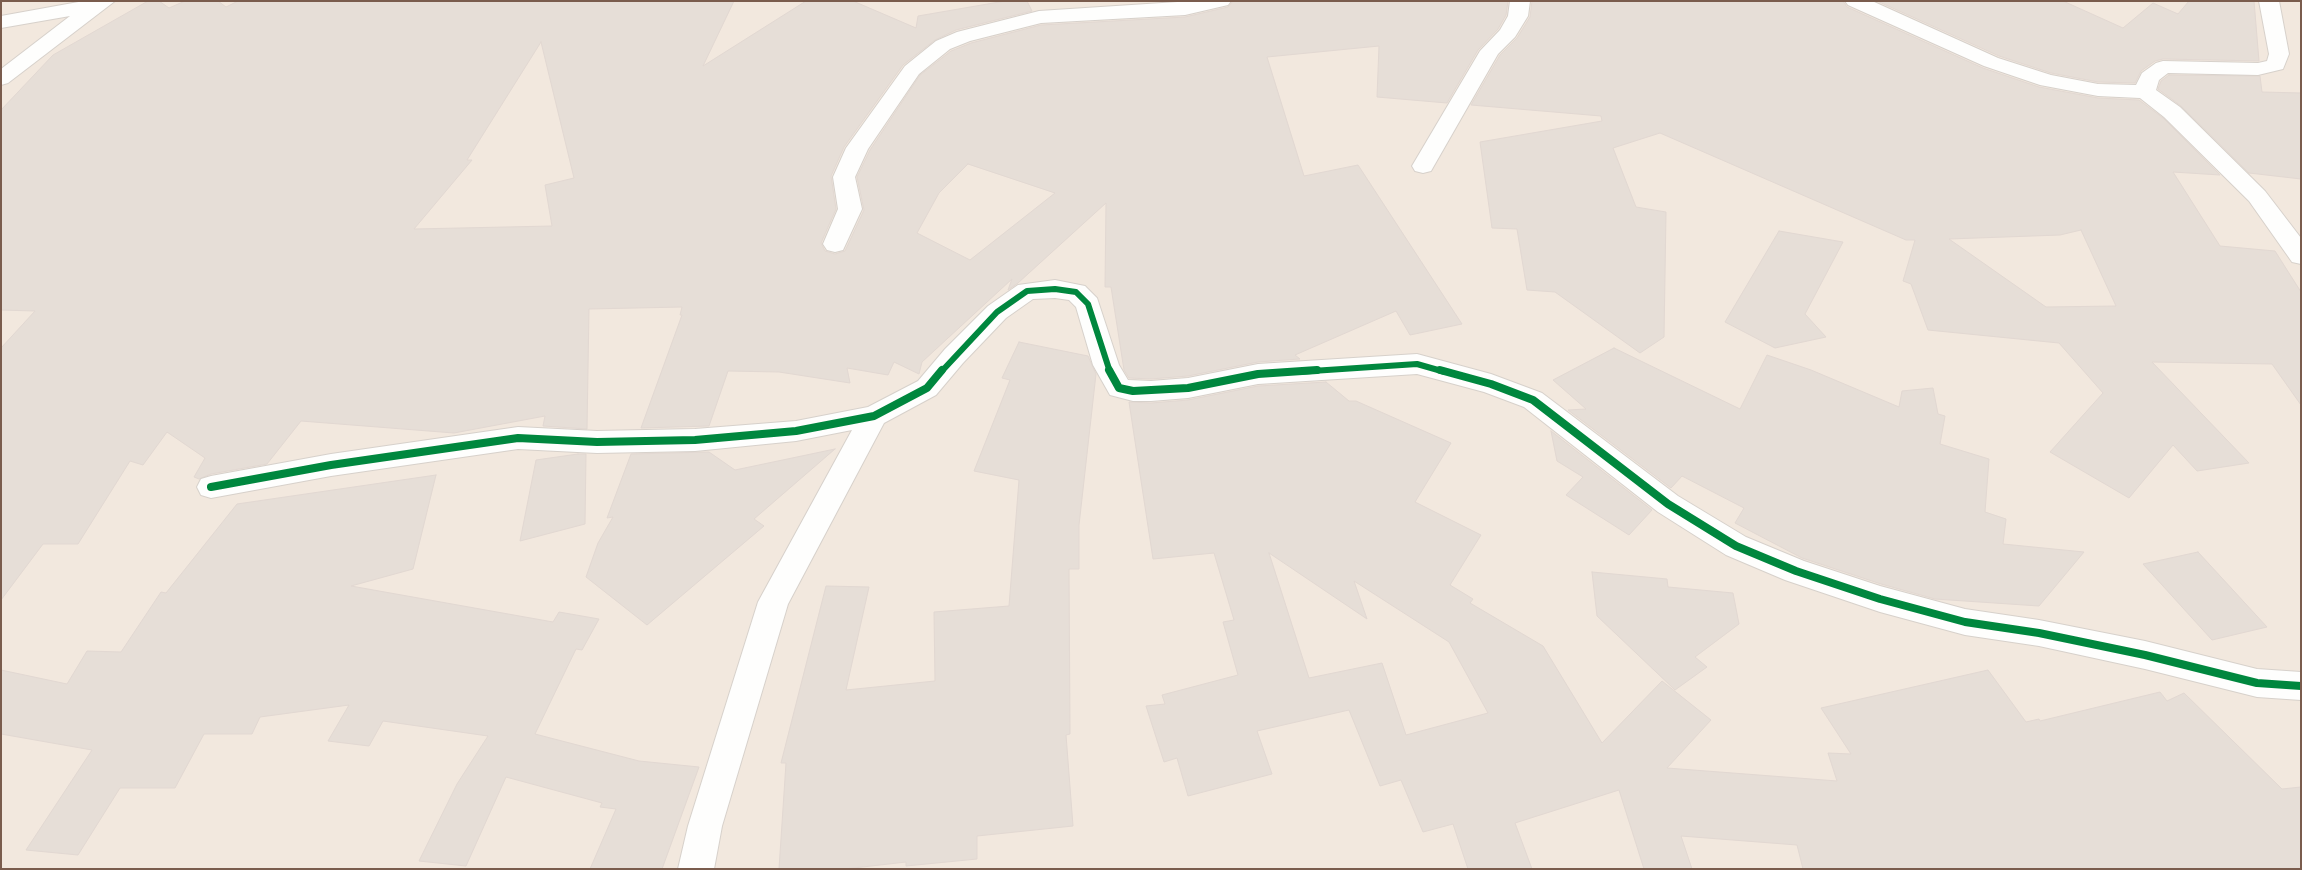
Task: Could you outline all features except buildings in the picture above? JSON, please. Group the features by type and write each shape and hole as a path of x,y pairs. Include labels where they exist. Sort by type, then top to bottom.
{"street":[{"path":"835,244 850,209 844,177 857,148 912,70 944,45 964,36 1013,26 1039,17 1185,9 1221,1"},
{"path":"1423,166 1490,51 1508,33 1518,16 1520,1"},
{"path":"1855,1 1991,62 2047,81 2098,90 2146,92 2172,112 2258,196 2301,256"},
{"path":"2146,92 2149,77 2163,67 2258,69 2276,65 2279,54 2268,1"},
{"path":"1,22 101,3"},
{"path":"1,79 101,3"},
{"path":"211,487 331,465 518,438 597,442 695,440 796,431 874,416 927,388 954,356 997,312 1027,290 1055,289 1076,292 1088,304 1106,365 1119,388 1133,391 1151,391 1188,388 1258,374 1417,364 1491,384 1533,400 1668,504 1736,546 1796,570 1880,599 1964,622 2039,633 2145,655 2257,683 2301,686"},
{"path":"696,869 708,817 773,602 874,416"}],"shaded area":[{"path":"1,1 2301,1 2301,869 1,869"}],"cycle path":[{"path":"211,487 331,465 518,438 597,442 695,440 796,431 874,416 927,388 954,356 997,312 1027,291 1055,289 1076,292 1088,304 1106,365 1119,388 1133,391 1151,391 1188,388 1258,374 1417,364 1491,384 1533,400 1668,504 1736,546 1796,571 1880,599 1965,622 2039,633 2145,655 2257,683 2301,686"}]}
